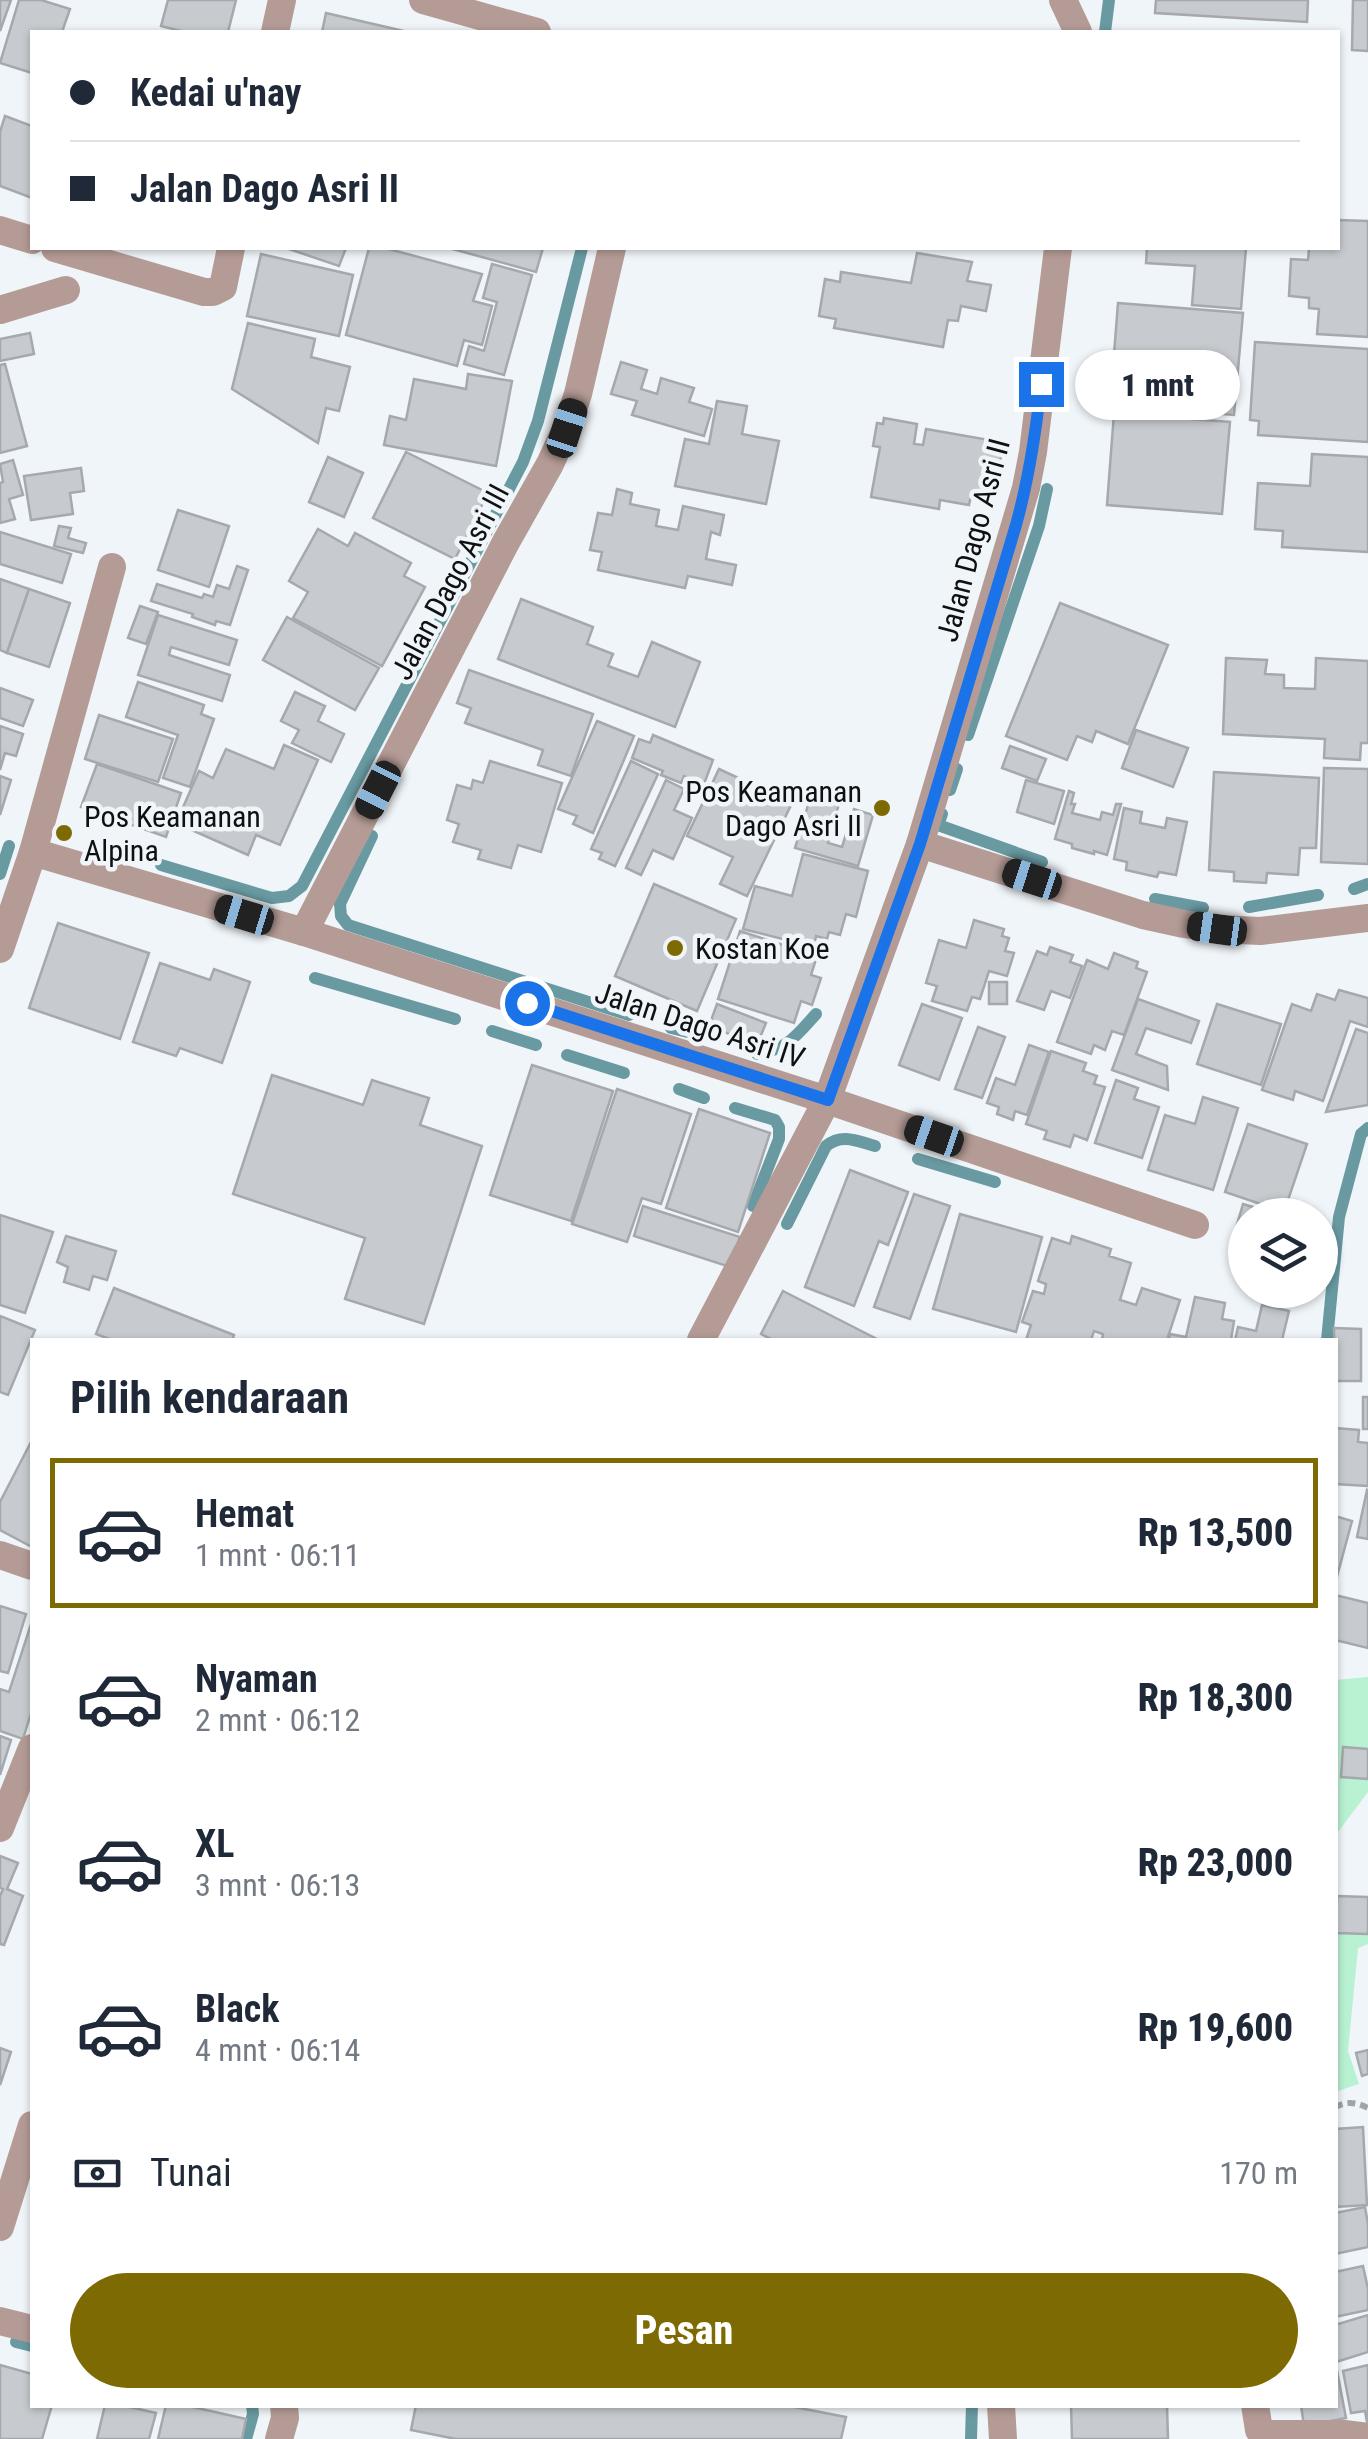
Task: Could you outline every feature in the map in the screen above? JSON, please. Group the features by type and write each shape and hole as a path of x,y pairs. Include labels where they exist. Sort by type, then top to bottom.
{"street":[{"path":"275,30 282,0"},
{"path":"423,0 530,30"},
{"path":"1063,0 1079,30"},
{"path":"1080,30 1085,0"},
{"path":"0,230 30,239"},
{"path":"62,250 212,292 223,287 231,250"},
{"name":"Jalan Dago Asri III","path":"304,932 567,428 612,250"},
{"name":"Jalan Dago Asri II","path":"701,1338 828,1100 920,844 1026,488 1058,250"},
{"path":"0,310 66,290"},
{"path":"0,949 34,852 112,567"},
{"path":"920,844 1143,915 1184,924 1260,931 1368,918"},
{"name":"Jalan Dago Asri IV","path":"34,852 304,932 828,1100 1195,1225"},
{"path":"0,1555 30,1565"},
{"path":"0,1828 30,1753"},
{"path":"0,2227 30,2131"},
{"path":"0,2321 30,2328"},
{"path":"279,2439 284,2408"},
{"path":"1001,2408 1003,2439"},
{"path":"1255,2408 1262,2434 1368,2437"}],"path":[{"path":"1338,2105 1345,2102 1368,2108"}],"green space":[{"path":"1368,1677 1368,1792 1338,1832 1338,1680"},
{"path":"1338,1906 1368,1910 1368,1944 1358,1948 1348,2051 1359,2084 1338,2091"}],"building":[{"path":"0,0 11,0 0,31"},
{"path":"19,0 41,0 70,9 63,30 30,30 30,72 0,63"},
{"path":"168,0 236,0 228,30 177,30 161,26"},
{"path":"1156,0 1308,0 1307,22 1155,13"},
{"path":"1353,0 1368,0 1368,51 1352,50"},
{"path":"326,13 399,30 322,30"},
{"path":"5,116 30,125 30,197 0,186 0,132"},
{"path":"1340,220 1368,221 1368,337 1317,334 1319,309 1309,308 1309,298 1289,296 1291,259 1308,260 1309,250 1340,250"},
{"path":"292,250 345,250 339,266"},
{"path":"368,250 392,250 482,274 473,301 492,306 482,345 464,340 457,366 346,335"},
{"path":"456,250 542,250 536,272"},
{"path":"1147,250 1246,250 1241,309 1192,305 1195,266 1146,263"},
{"path":"917,253 972,262 967,281 991,285 986,311 961,306 958,321 948,320 943,347 834,328 836,319 819,316 825,279 840,282 841,272 911,283"},
{"path":"261,254 353,275 339,336 247,316"},
{"path":"492,264 532,275 504,375 464,364 469,346 484,351 497,302 483,298"},
{"path":"1118,303 1243,313 1234,415 1110,405"},
{"path":"248,323 315,339 311,357 350,367 339,411 326,408 318,443 232,389"},
{"path":"30,333 34,354 0,361 0,339"},
{"path":"1255,342 1368,349 1368,442 1258,435 1259,421 1250,420"},
{"path":"621,362 647,370 641,389 657,394 661,378 694,388 689,402 712,409 704,436 632,415 637,401 611,394"},
{"path":"5,364 27,446 0,453 0,365"},
{"path":"468,374 512,381 496,466 384,445 390,416 406,420 414,379 466,389"},
{"path":"717,401 747,406 742,434 779,441 766,504 675,486 685,439 709,444"},
{"path":"1114,413 1230,422 1222,514 1107,505"},
{"path":"884,418 917,424 914,444 923,445 926,429 989,440 988,448 1002,451 994,495 972,491 969,505 940,500 939,509 871,497 880,447 873,446 877,423 883,424"},
{"path":"406,452 488,493 455,559 373,518"},
{"path":"1312,454 1368,457 1368,552 1282,547 1283,531 1255,529 1258,483 1310,486"},
{"path":"328,457 363,473 344,517 309,502"},
{"path":"13,460 23,495 9,499 15,519 0,523 0,464"},
{"path":"81,468 84,491 70,493 73,514 31,520 24,476"},
{"path":"617,489 632,493 630,504 659,510 656,526 678,530 683,506 724,515 720,535 711,532 706,559 736,565 732,585 688,576 685,588 598,570 602,552 590,550 598,513 612,515"},
{"path":"178,510 229,526 209,587 158,570"},
{"path":"59,526 71,528 68,538 86,543 83,553 54,546"},
{"path":"318,529 348,546 355,533 411,563 404,576 425,587 382,666 293,618 308,592 289,581"},
{"path":"0,532 71,554 62,583 0,564"},
{"path":"237,566 248,570 230,625 216,621 215,625 151,601 157,584 202,598 204,594 213,597 217,585 229,589"},
{"path":"0,579 29,589 7,653 0,650"},
{"path":"29,589 70,603 49,667 7,653"},
{"path":"521,599 593,627 587,644 613,654 608,666 638,677 652,642 700,662 675,727 498,659"},
{"path":"1060,603 1168,645 1128,744 1096,731 1092,742 1077,736 1067,760 1006,736"},
{"path":"140,606 158,612 146,644 128,638"},
{"path":"158,615 237,640 229,665 171,647 169,655 230,675 222,701 138,675"},
{"path":"287,617 379,668 355,710 263,660"},
{"path":"1226,658 1267,660 1265,674 1284,675 1284,688 1315,689 1316,658 1368,661 1368,743 1361,743 1360,760 1324,758 1325,739 1223,734"},
{"path":"469,670 593,714 571,776 538,765 543,750 465,723 471,708 457,703"},
{"path":"138,682 204,705 201,714 214,719 190,787 163,778 178,735 126,717"},
{"path":"0,688 33,700 23,726 0,718"},
{"path":"295,692 325,706 318,721 344,734 331,762 292,743 299,730 281,721"},
{"path":"99,715 173,739 158,782 85,759"},
{"path":"597,721 634,736 593,833 573,824 577,816 558,809"},
{"path":"0,726 23,734 16,756 5,753 0,770"},
{"path":"1136,730 1188,748 1173,787 1122,768"},
{"path":"653,735 713,760 704,784 684,776 681,783 632,758 639,739 650,743"},
{"path":"284,745 318,760 280,845 256,835 248,855 176,823 199,771 213,778 226,749 274,769"},
{"path":"1010,746 1046,759 1037,781 1002,768"},
{"path":"490,761 562,783 541,852 518,845 511,868 478,859 481,850 453,842 459,824 447,820 457,785 471,789 473,780 483,783"},
{"path":"631,761 658,774 615,866 599,859 602,853 591,849"},
{"path":"97,764 181,793 166,837 81,807"},
{"path":"1324,768 1368,769 1368,864 1321,862"},
{"path":"719,769 792,803 747,896 720,884 733,857 687,836"},
{"path":"1214,772 1319,778 1316,848 1300,848 1298,875 1267,873 1266,883 1234,881 1234,872 1209,870"},
{"path":"0,776 11,780 0,815"},
{"path":"666,780 684,789 674,810 692,818 673,859 653,850 641,875 626,868"},
{"path":"1026,780 1064,791 1054,824 1017,812"},
{"path":"1069,791 1074,793 1072,813 1100,820 1102,812 1113,815 1116,804 1121,804 1107,855 1072,848 1072,844 1055,839"},
{"path":"812,792 840,800 828,843 842,847 854,809 873,815 858,866 795,848"},
{"path":"1124,808 1142,812 1140,823 1165,828 1167,818 1187,822 1176,875 1159,872 1157,877 1126,870 1127,862 1114,859"},
{"path":"803,854 868,871 856,917 846,914 840,935 829,932 827,939 816,936 814,947 743,929 755,886 792,896"},
{"name":"Kostan Koe","path":"654,884 736,919 697,1011 615,976"},
{"path":"974,920 1004,929 1002,936 1009,938 1005,951 1014,953 1007,976 989,971 980,999 972,997 967,1011 932,1001 937,986 926,983 939,940 966,948"},
{"path":"58,923 149,953 120,1039 29,1008"},
{"path":"740,931 817,956 811,975 821,978 812,1005 801,1001 794,1023 718,999"},
{"path":"1050,947 1073,955 1070,962 1082,966 1070,998 1051,991 1044,1010 1017,1001 1037,951 1047,955"},
{"path":"1114,953 1138,962 1136,968 1147,972 1124,1035 1112,1031 1105,1050 1094,1045 1091,1054 1057,1042 1087,960 1108,969"},
{"path":"160,963 210,980 214,969 250,982 222,1063 180,1048 176,1056 133,1042"},
{"path":"989,982 1007,982 1007,1004 989,1004"},
{"path":"1339,990 1368,998 1368,1027 1350,1021 1323,1101 1295,1091 1293,1100 1262,1090 1292,1004 1311,1011 1317,994 1335,1000"},
{"path":"1138,999 1199,1021 1191,1043 1146,1028 1136,1054 1167,1066 1168,1090 1112,1070"},
{"path":"717,1004 766,1023 757,1045 709,1026"},
{"path":"922,1004 962,1018 939,1080 899,1065"},
{"path":"1217,1004 1281,1024 1261,1085 1197,1064"},
{"path":"978,1027 1005,1037 982,1098 955,1089"},
{"path":"1356,1029 1368,1033 1368,1105 1326,1112"},
{"path":"1029,1045 1049,1052 1027,1115 1015,1111 1013,1120 997,1114 999,1107 987,1103 996,1078 1015,1085"},
{"path":"1051,1051 1086,1063 1083,1071 1097,1076 1094,1084 1105,1087 1087,1140 1074,1135 1070,1147 1044,1139 1047,1131 1026,1124"},
{"path":"532,1065 613,1091 571,1221 490,1195"},
{"path":"272,1075 363,1105 372,1080 429,1098 420,1125 482,1146 424,1324 345,1299 365,1238 233,1194"},
{"path":"1116,1080 1138,1088 1134,1099 1159,1107 1142,1158 1095,1143"},
{"path":"617,1089 691,1114 661,1204 642,1198 627,1242 572,1224"},
{"path":"1203,1097 1238,1108 1213,1190 1148,1170 1165,1115 1195,1124"},
{"path":"699,1109 770,1133 738,1232 666,1208"},
{"path":"1248,1124 1307,1144 1289,1198 1243,1198 1225,1192"},
{"path":"850,1170 908,1192 888,1245 879,1241 854,1306 805,1287"},
{"path":"914,1194 950,1206 910,1319 874,1307"},
{"path":"643,1206 740,1237 730,1267 634,1236"},
{"path":"960,1214 1042,1237 1016,1332 933,1309"},
{"path":"0,1215 53,1232 25,1313 0,1305"},
{"path":"66,1236 116,1251 107,1280 93,1276 89,1290 64,1282 68,1267 57,1262"},
{"path":"1072,1236 1111,1249 1109,1256 1131,1263 1120,1300 1136,1305 1142,1288 1180,1300 1168,1338 1102,1338 1103,1334 1094,1331 1092,1338 1027,1338 1031,1325 1022,1322 1033,1291 1044,1294 1046,1284 1038,1281 1052,1238 1070,1244"},
{"path":"114,1288 234,1335 107,1338 96,1334"},
{"path":"783,1291 875,1338 769,1338 761,1334"},
{"path":"1195,1297 1225,1303 1222,1319 1234,1321 1231,1338 1169,1338 1170,1334 1186,1337"},
{"path":"1261,1308 1289,1311 1282,1338 1235,1338 1238,1327 1256,1331"},
{"path":"0,1316 35,1330 8,1395 0,1392"},
{"path":"1334,1328 1361,1329 1361,1381 1338,1381 1338,1338 1334,1338"},
{"path":"1363,1397 1368,1397 1368,1429 1363,1429"},
{"path":"1338,1428 1359,1430 1358,1442 1368,1443 1368,1486 1338,1484"},
{"path":"30,1444 30,1546 0,1530 0,1502"},
{"path":"1368,1491 1368,1539 1357,1537"},
{"path":"1338,1517 1352,1521 1338,1573"},
{"path":"1338,1596 1368,1603 1368,1648 1338,1641"},
{"path":"0,1606 26,1614 8,1673 0,1671"},
{"path":"30,1627 30,1716 23,1739 0,1731 0,1689 9,1692"},
{"path":"0,1736 11,1740 0,1775"},
{"path":"1343,1747 1368,1749 1368,1779 1341,1777"},
{"path":"0,1856 18,1863 7,1889 23,1896 4,1945 0,1944"},
{"path":"1338,1896 1368,1897 1368,1934 1338,1933"},
{"path":"0,2048 11,2052 0,2085"},
{"path":"1368,2050 1368,2074 1362,2076 1356,2053"},
{"path":"1363,2127 1367,2205 1338,2207 1338,2129"},
{"path":"1365,2207 1368,2247 1338,2253 1338,2212"},
{"path":"1363,2266 1368,2310 1338,2316 1338,2271"},
{"path":"1368,2315 1368,2352 1338,2361 1338,2324"},
{"path":"0,2365 30,2373 30,2408 51,2408 42,2439 0,2439"},
{"path":"1368,2365 1368,2428 1365,2411 1351,2413 1343,2371"},
{"path":"1338,2376 1346,2418 1304,2426 1301,2408 1338,2408"},
{"path":"104,2408 156,2413 149,2439 97,2439"},
{"path":"165,2408 197,2408 246,2419 242,2439 158,2439"},
{"path":"415,2408 800,2408 846,2417 841,2439 456,2439 411,2430"},
{"path":"1071,2408 1167,2408 1168,2439 1072,2439"}],"waterway":[{"path":"1105,30 1109,0"},
{"path":"161,865 272,898 289,896 302,886 523,462 538,421 581,250"},
{"path":"968,735 1039,526 1047,489"},
{"path":"950,790 957,769"},
{"path":"942,814 938,825 1042,862"},
{"path":"372,836 340,904 341,916 348,925 629,1015"},
{"path":"0,874 9,846"},
{"path":"1354,889 1368,884"},
{"path":"1249,907 1318,895"},
{"path":"1155,899 1203,908"},
{"path":"315,978 455,1019"},
{"path":"757,1054 784,1045 816,1014"},
{"path":"671,1028 696,1034"},
{"path":"492,1031 536,1045"},
{"path":"567,1055 624,1073"},
{"path":"679,1089 704,1098"},
{"path":"735,1108 775,1120 779,1127 779,1139 753,1206"},
{"path":"1327,1338 1339,1217 1361,1134 1368,1128"},
{"path":"787,1224 826,1146 844,1139 875,1146"},
{"path":"918,1159 995,1182"},
{"path":"16,2342 30,2346"},
{"path":"246,2439 252,2408"},
{"path":"971,2439 972,2408"}],"place":[{"name":"Pos Keamanan Dago Asri II","path":"882,808"},
{"name":"Pos Keamanan Alpina","path":"64,833"},
{"name":"Kostan Koe","path":"675,948"}],"route":[{"path":"527,1003 828,1100 920,844 1016,525 1033,452 1041,384"}]}
